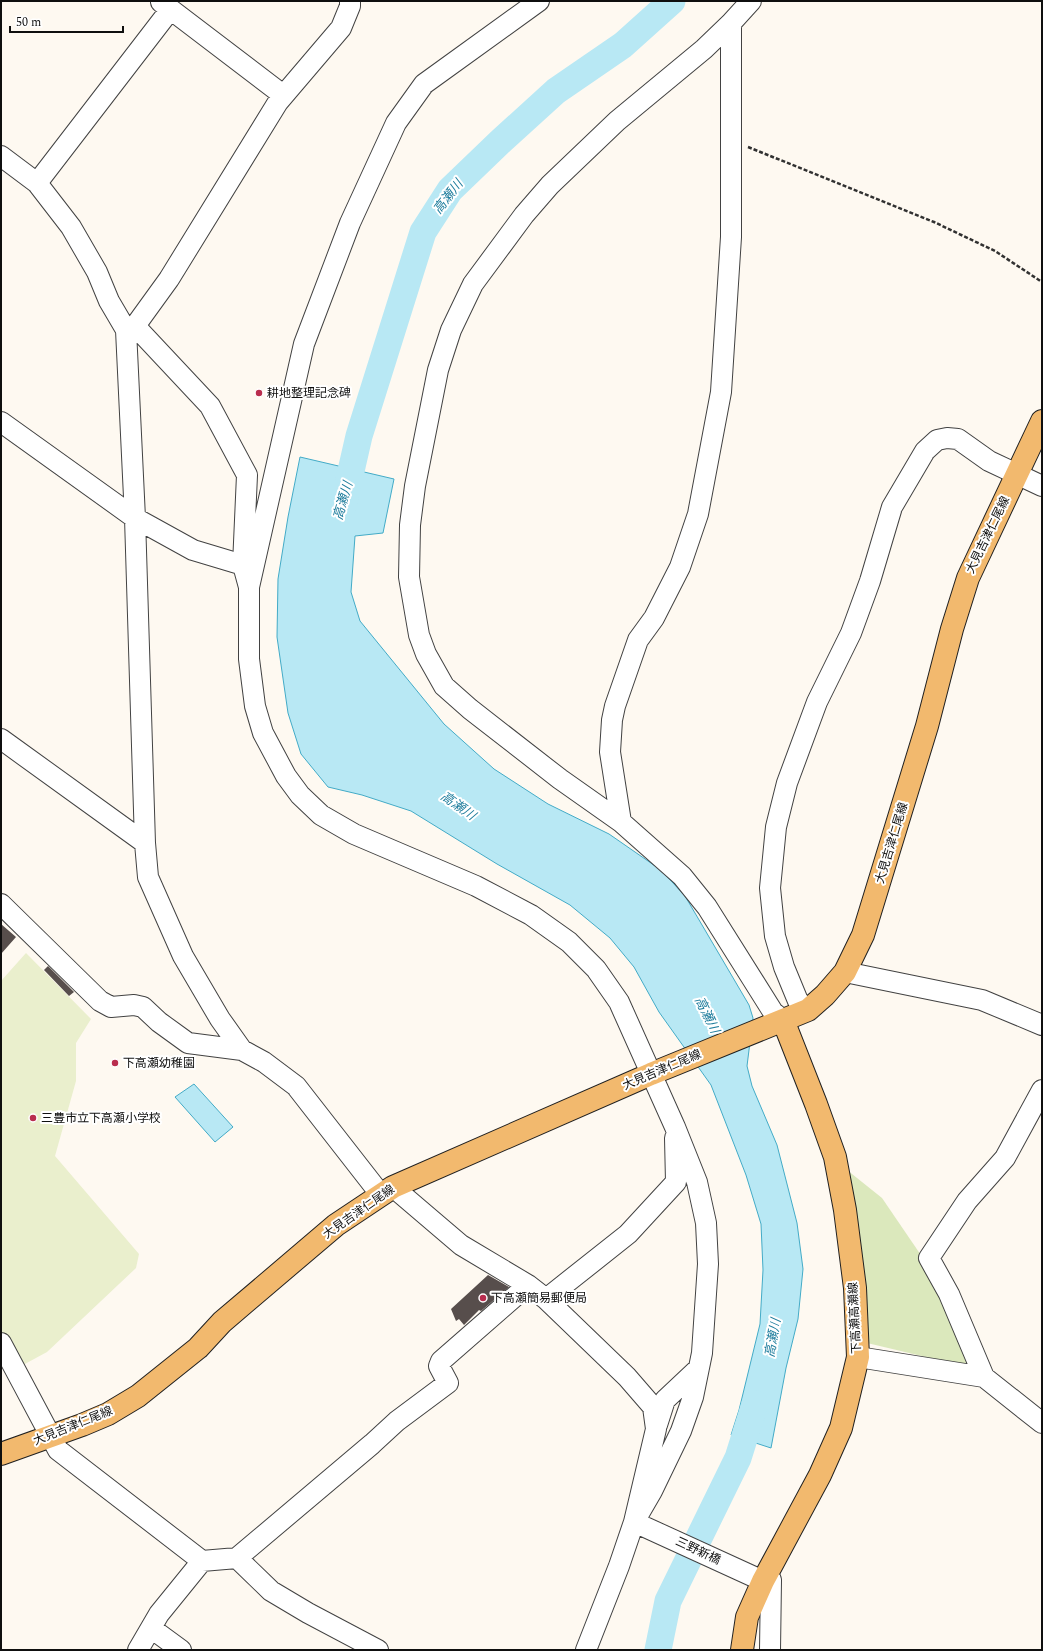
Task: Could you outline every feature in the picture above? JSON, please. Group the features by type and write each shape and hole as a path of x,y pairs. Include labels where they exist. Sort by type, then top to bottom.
{"main road":[{"name":"大見吉津仁尾線","path":"1,1454 108,1414 156,1383 198,1348 222,1322 336,1225 387,1191 651,1074 808,1010 825,995 845,972 863,935 876,897 927,726 952,629 968,578 1042,421"},
{"name":"下高瀬高瀬線","path":"742,1650 747,1617 763,1580 820,1475 838,1434 858,1357 855,1288 845,1210 834,1157 816,1104 783,1020"}],"street":[{"path":"242,1050 220,1019 183,956 148,877 145,844 130,328 169,279 283,96 341,28 350,6 350,1"},
{"path":"539,1 424,84 396,123 350,223 304,344 249,588 249,659 255,706 263,733 272,752 300,794 322,815 354,834 476,886 531,915 568,942 596,969 619,1002 675,1127 697,1182 706,1223 708,1264 702,1353 692,1398 681,1431 652,1491 634,1522"},
{"path":"751,1 704,49 617,121 550,185 524,214 473,284 452,330 438,370 414,494 410,525 410,584 418,635 426,654 444,686 470,709 560,779 621,822 654,850 687,882 707,907 773,1012 783,1020"},
{"path":"37,183 165,5 283,96"},
{"path":"621,822 610,752 612,720 615,706 638,640 654,618 683,559 700,507 721,392 731,237 731,23"},
{"path":"1,156 37,183 71,227 97,272 109,301 130,328 210,406 247,475 243,565 249,588"},
{"path":"1,422 135,518 193,550 243,565"},
{"path":"808,1010 798,1001 784,967 776,936 770,888 776,827 787,782 817,702 853,625 870,581 892,507 925,451 938,440 947,438 958,439 989,461 1042,486"},
{"path":"1,739 145,844"},
{"path":"1,904 100,1001 111,1007 134,1005 143,1007 188,1042 242,1050 264,1062 296,1086 387,1191 461,1245 528,1285 546,1299 627,1378 653,1407 656,1429"},
{"path":"845,972 982,1000 1042,1025"},
{"path":"1042,1090 1005,1158 967,1201 929,1258 949,1294 984,1377 1042,1423"},
{"path":"546,1299 628,1234 676,1182 675,1127"},
{"path":"1,1343 52,1436 58,1450 202,1561 237,1558 372,1444 397,1421 448,1384 439,1366 440,1361 528,1285"},
{"path":"858,1357 984,1377"},
{"path":"586,1650 611,1587 634,1522 664,1400 699,1368"},
{"name":"三野新橋","path":"634,1522 763,1580"},
{"path":"237,1558 271,1591 308,1613 378,1650"},
{"path":"138,1650 159,1614 202,1561"},
{"path":"763,1580 770,1580 770,1650"},
{"path":"151,1628 181,1650"}],"path":[{"path":"731,140 934,222 995,251 1042,282"}],"green space":[{"name":"三豊市立下高瀬小学校","path":"26,953 91,1019 76,1043 76,1081 55,1156 139,1254 136,1268 47,1352 23,1365 1,1330 1,981"},
{"path":"847,1170 882,1198 927,1264 972,1368 863,1342"}],"water":[{"path":"300,457 394,479 383,533 355,536 351,592 360,621 444,724 494,769 548,804 609,834 661,870 685,896 749,1005 753,1018 747,1066 752,1086 777,1145 797,1223 803,1269 798,1319 786,1368 771,1448 731,1435 739,1410 760,1324 763,1270 761,1224 746,1175 711,1085 659,1012 634,967 610,938 570,905 497,864 411,811 362,795 328,787 301,754 288,713 277,637 278,579"},
{"path":"194,1084 233,1127 215,1142 175,1097"}],"building":[{"path":"1,924 16,937 1,954"},
{"path":"48,966 74,992 69,996 44,970"},
{"name":"下高瀬簡易郵便局","path":"488,1275 509,1287 481,1311 479,1310 464,1325 459,1319 456,1321 451,1309"}],"waterway":[{"name":"高瀬川","path":"343,506 359,436 423,232 450,190 556,91 623,45 672,1"},
{"name":"高瀬川","path":"658,1650 668,1601 738,1458 755,1404"}],"place":[{"name":"耕地整理記念碑","path":"259,393"},
{"name":"下高瀬幼稚園","path":"115,1063"},
{"name":"三豊市立下高瀬小学校","path":"33,1118"},
{"name":"下高瀬簡易郵便局","path":"483,1298"}]}
